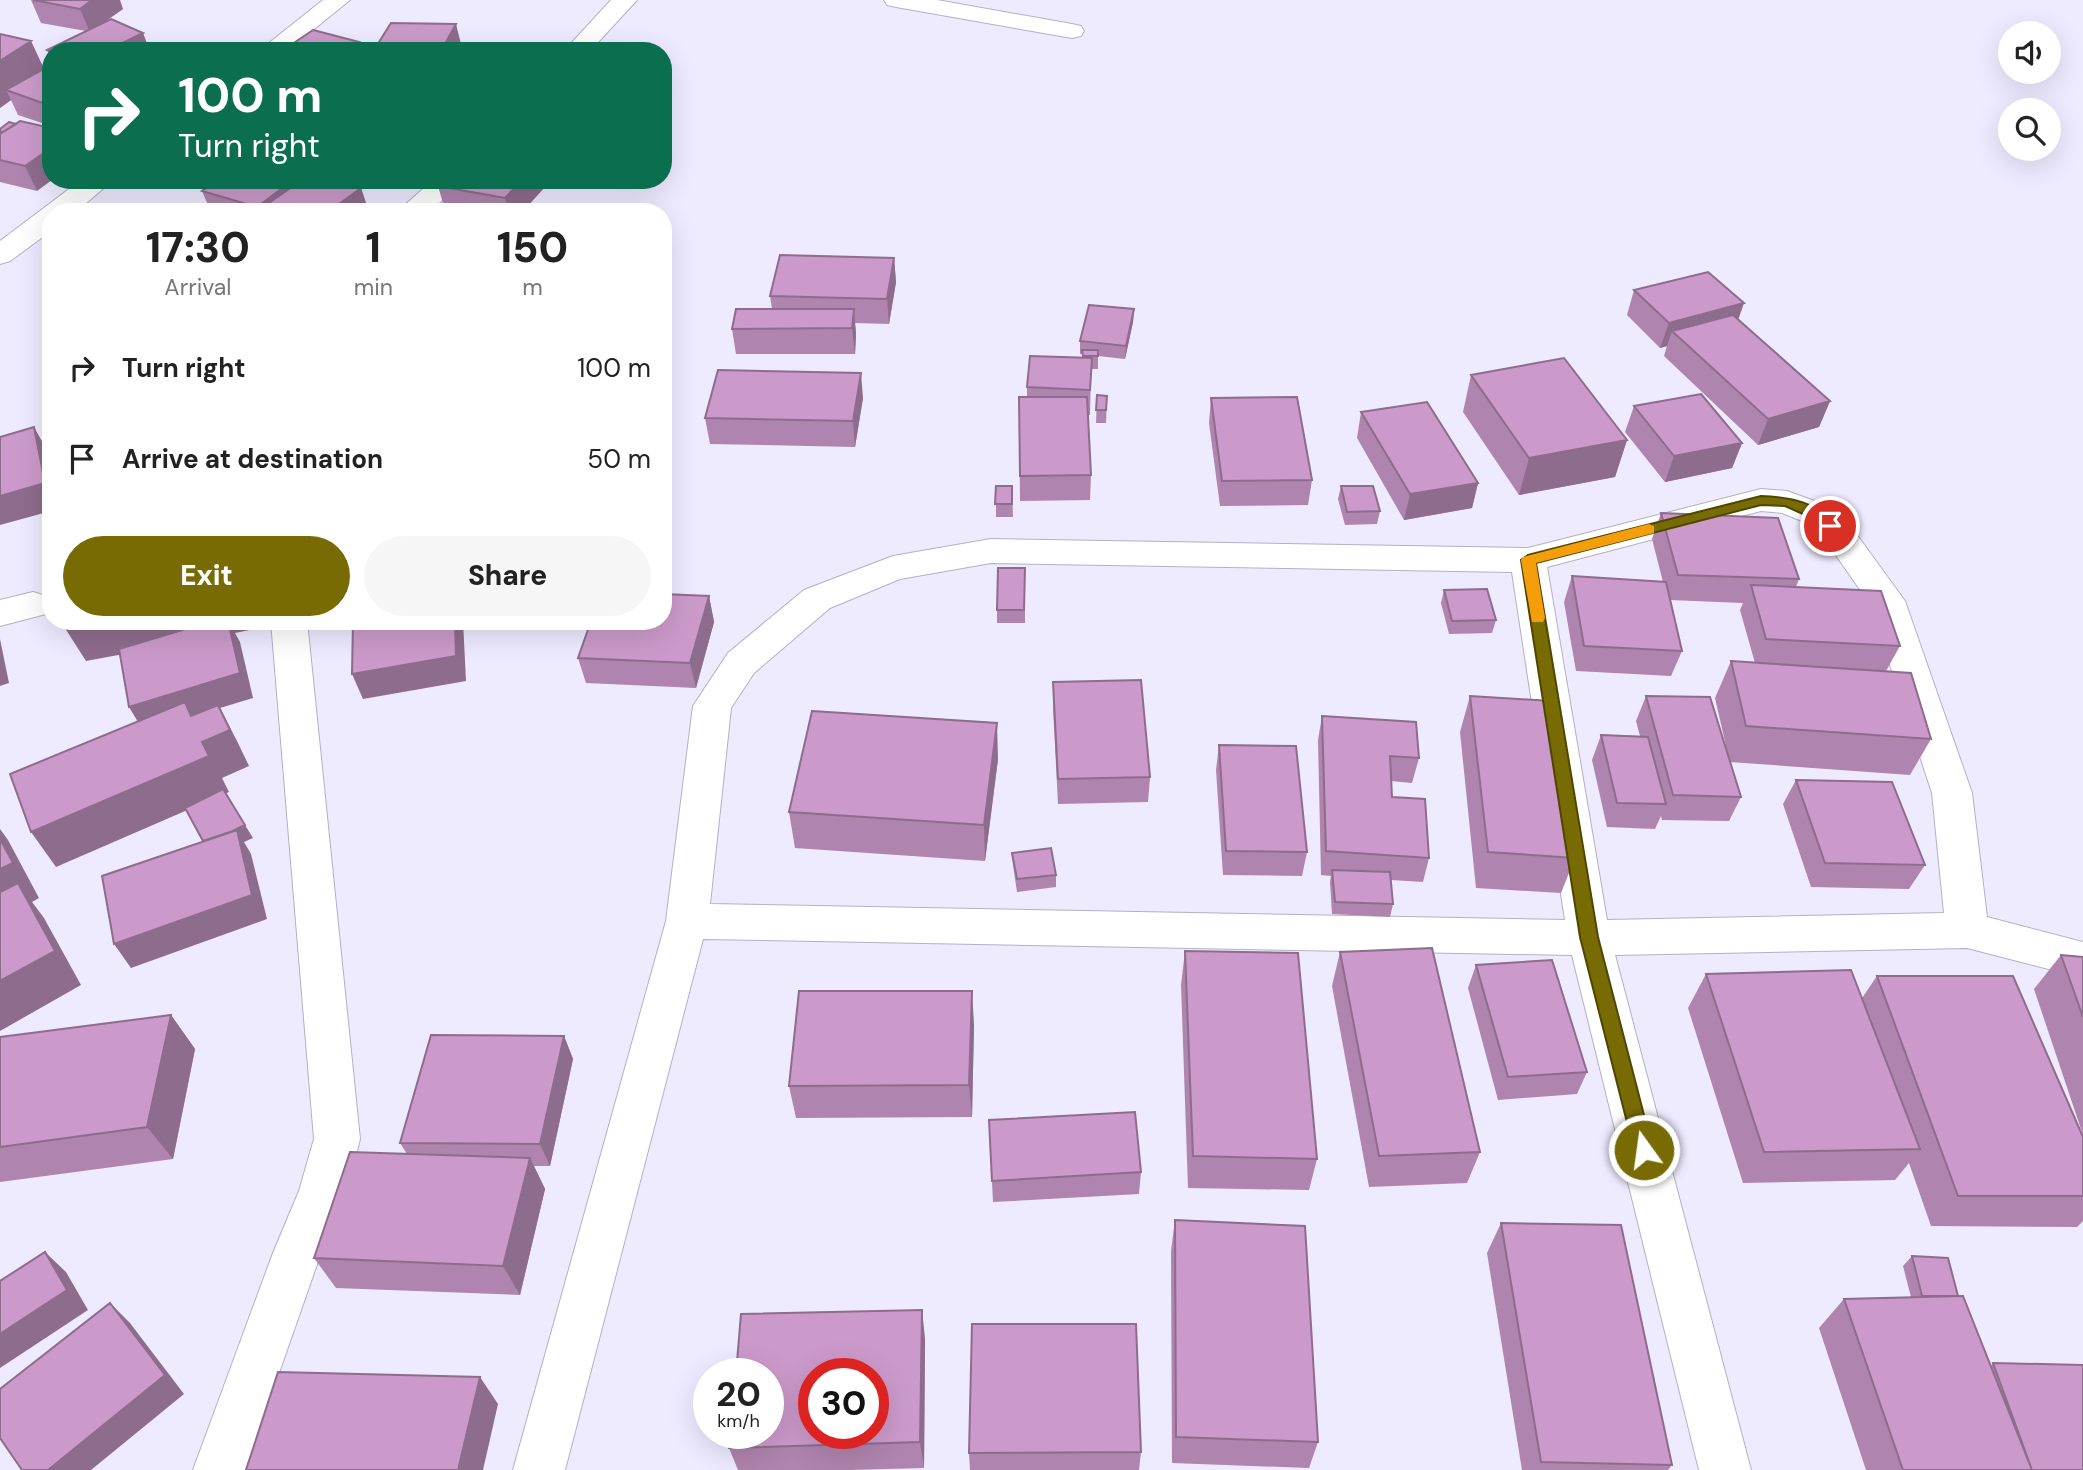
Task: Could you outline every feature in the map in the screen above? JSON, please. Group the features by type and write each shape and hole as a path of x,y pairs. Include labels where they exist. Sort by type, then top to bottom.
{"street":[{"path":"283,42 338,0"},
{"path":"585,42 625,0"},
{"path":"897,0 1072,31"},
{"path":"70,203 87,189"},
{"path":"422,203 440,189"},
{"path":"0,255 42,224"},
{"path":"538,1470 687,921 712,706 741,663 817,599 893,569 990,551 1528,560 1761,500 1787,502 1819,515 1840,536 1887,601 1952,793 1968,930"},
{"path":"1528,560 1589,937 1726,1470"},
{"path":"219,1470 297,1254 323,1191 337,1139 290,630"},
{"path":"687,921 1589,937 1968,930 2083,960"}],"building":[{"path":"33,0 92,0 80,9"},
{"path":"111,19 143,33 124,42 64,42"},
{"path":"391,23 456,24 446,42 379,42"},
{"path":"313,30 359,42 295,42"},
{"path":"0,34 31,41 0,61"},
{"path":"42,70 42,103 6,90"},
{"path":"20,121 42,126 42,154 25,166 0,160 0,134"},
{"path":"9,122 16,124 0,132 0,129"},
{"path":"281,189 262,203 243,203 202,191"},
{"path":"289,189 360,189 340,203 269,203"},
{"path":"455,189 514,189 505,198"},
{"path":"780,255 894,258 887,299 770,296"},
{"path":"1708,272 1744,303 1669,323 1634,290"},
{"path":"1089,305 1134,309 1126,346 1080,341"},
{"path":"736,309 854,309 852,328 732,329"},
{"path":"1733,315 1830,401 1768,419 1672,331"},
{"path":"1082,350 1098,350 1098,356 1083,356"},
{"path":"1030,356 1092,358 1090,390 1027,387"},
{"path":"1564,358 1627,440 1529,458 1471,375"},
{"path":"718,370 861,373 853,421 705,418"},
{"path":"1701,394 1742,443 1674,456 1634,406"},
{"path":"1097,395 1107,396 1106,410 1096,410"},
{"path":"1019,397 1087,397 1091,475 1020,476"},
{"path":"1297,397 1312,480 1222,481 1211,398"},
{"path":"1427,402 1478,483 1410,494 1361,412"},
{"path":"34,427 42,468 42,484 0,496 0,437"},
{"path":"996,486 1012,486 1012,504 995,504"},
{"path":"1341,486 1373,486 1380,511 1347,512"},
{"path":"1661,513 1778,518 1799,579 1678,575"},
{"path":"998,568 1025,568 1024,610 997,610"},
{"path":"1572,576 1666,582 1682,651 1584,646"},
{"path":"1751,585 1881,591 1900,646 1766,639"},
{"path":"1487,589 1496,620 1452,621 1444,590"},
{"path":"672,594 709,596 690,663 578,658 588,630 672,630"},
{"path":"182,630 230,630 240,673 129,707 119,649"},
{"path":"353,630 455,630 456,656 352,674"},
{"path":"1731,661 1911,673 1931,739 1746,726"},
{"path":"1141,680 1150,777 1058,779 1053,682"},
{"path":"1470,696 1551,701 1575,858 1488,852"},
{"path":"1646,696 1710,697 1741,797 1673,795"},
{"path":"185,702 191,716 218,705 230,730 202,742 209,756 31,832 10,774"},
{"path":"812,711 997,723 984,825 789,812"},
{"path":"1322,716 1416,722 1419,758 1390,756 1392,797 1425,799 1429,858 1326,851"},
{"path":"1601,735 1648,737 1666,804 1617,803"},
{"path":"1219,745 1296,746 1307,852 1226,851"},
{"path":"1796,780 1892,782 1925,865 1825,863"},
{"path":"223,789 245,825 203,841 185,808"},
{"path":"237,830 252,895 114,944 102,876"},
{"path":"0,839 13,863 0,869"},
{"path":"1051,848 1056,875 1017,879 1012,853"},
{"path":"1332,870 1390,872 1393,904 1335,902"},
{"path":"18,883 55,951 0,981 0,892"},
{"path":"1432,948 1480,1152 1379,1156 1340,952"},
{"path":"1185,951 1298,953 1317,1159 1193,1156"},
{"path":"2061,955 2083,957 2083,1017"},
{"path":"1552,960 1587,1072 1508,1077 1476,965"},
{"path":"1851,970 1920,1149 1764,1152 1706,974"},
{"path":"1877,976 2013,976 2083,1137 2083,1196 1958,1196"},
{"path":"799,991 972,991 969,1085 789,1086"},
{"path":"171,1015 147,1127 0,1147 0,1037"},
{"path":"431,1035 564,1036 540,1144 400,1143"},
{"path":"1135,1112 1141,1172 992,1181 989,1120"},
{"path":"350,1152 530,1158 503,1266 314,1258"},
{"path":"1175,1220 1305,1226 1318,1442 1176,1437"},
{"path":"1501,1223 1621,1225 1672,1465 1541,1462"},
{"path":"45,1252 67,1290 0,1334 0,1281"},
{"path":"1912,1256 1948,1258 1958,1296 1922,1296"},
{"path":"1963,1296 2032,1470 1903,1470 1844,1299"},
{"path":"110,1303 165,1375 48,1470 22,1470 0,1438 0,1389"},
{"path":"922,1310 920,1442 889,1443 889,1358 798,1358 798,1446 784,1446 784,1358 737,1358 741,1314"},
{"path":"972,1324 1136,1324 1141,1452 969,1453"},
{"path":"1993,1363 2083,1365 2083,1470 2032,1470"},
{"path":"278,1372 480,1377 458,1470 246,1470"}],"slow traffic":[{"path":"1538,618 1528,560 1649,529"}],"route":[{"path":"1644,1150 1589,937 1528,560 1761,500 1787,502 1819,515 1830,526"}]}
